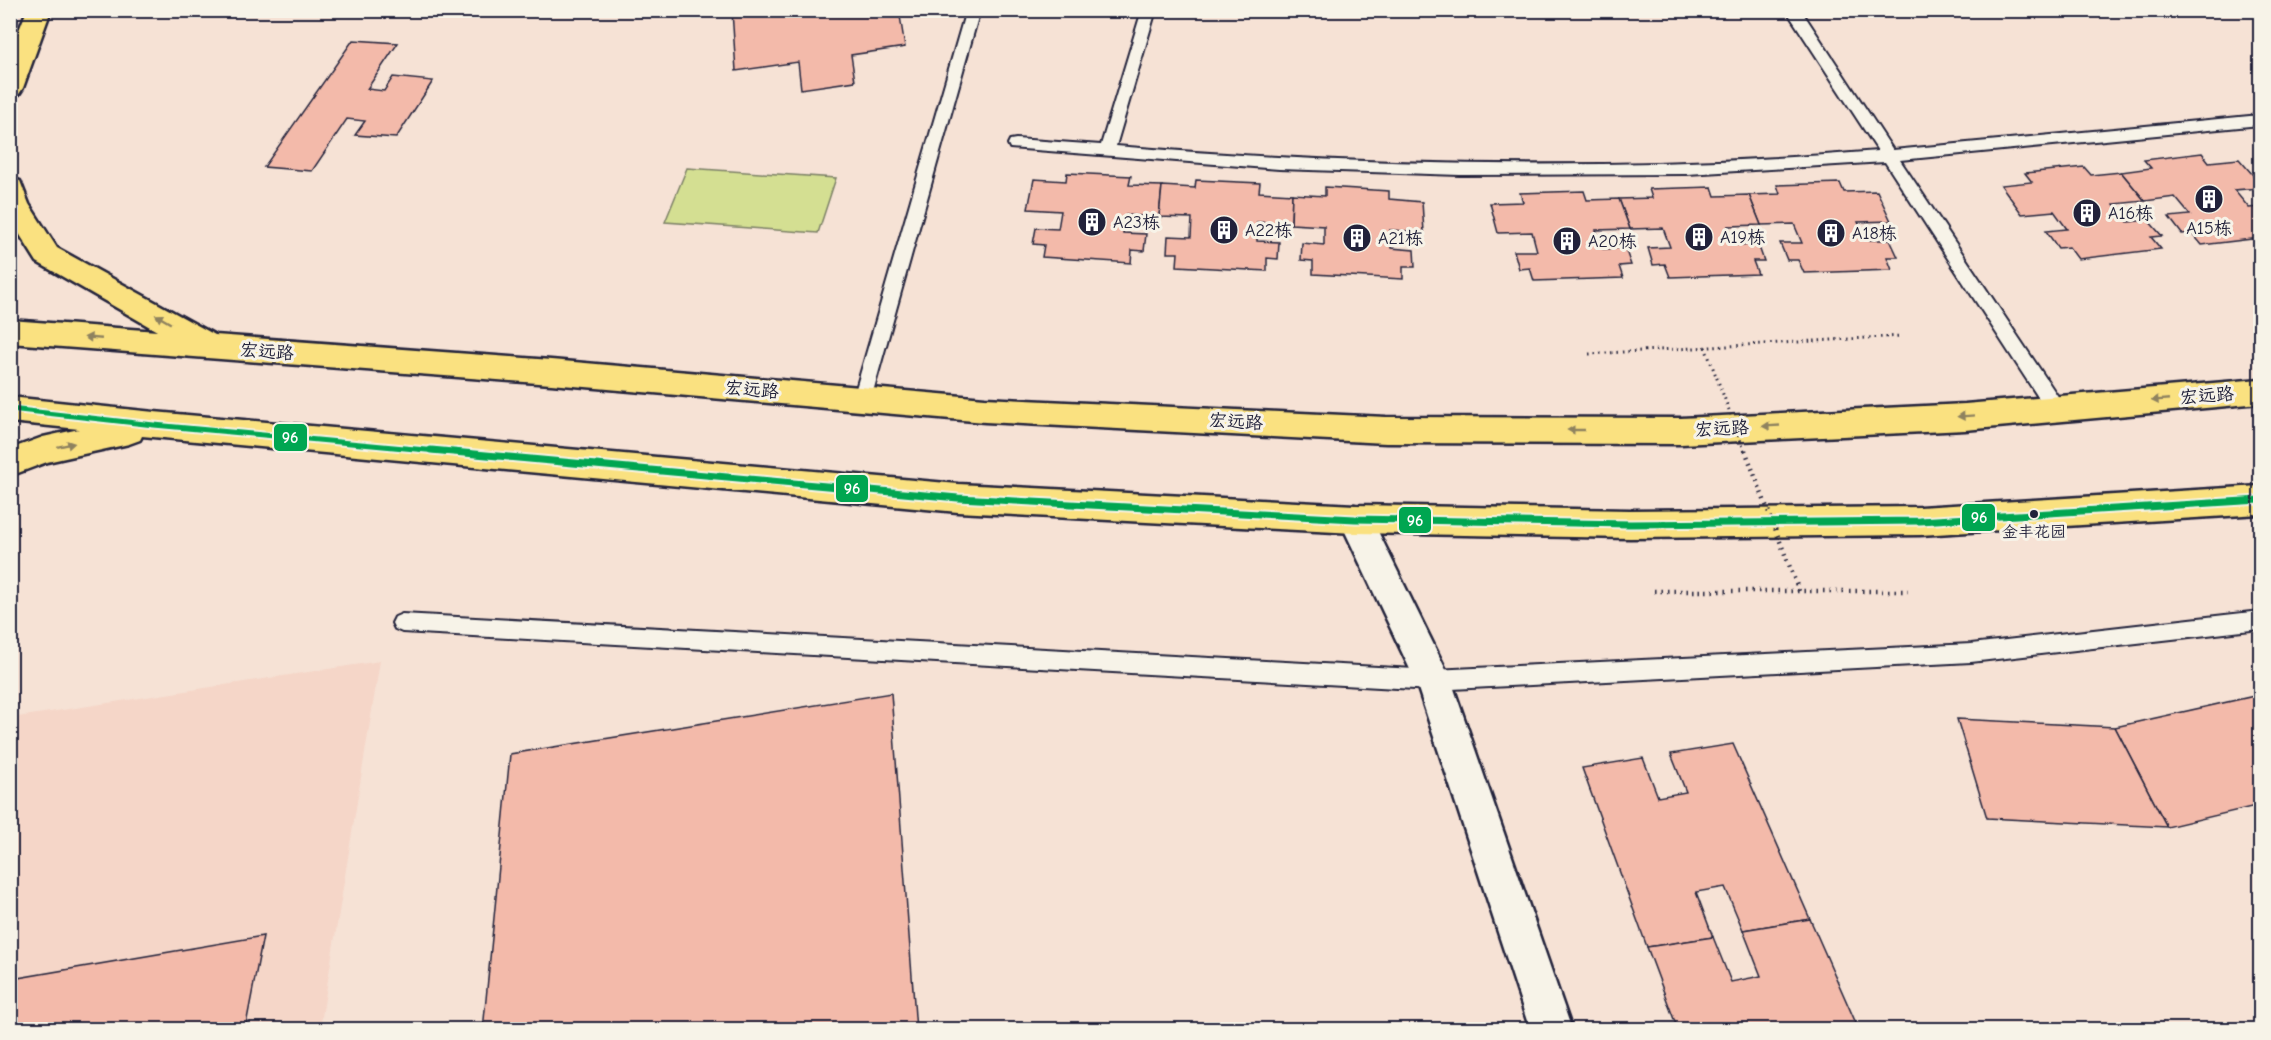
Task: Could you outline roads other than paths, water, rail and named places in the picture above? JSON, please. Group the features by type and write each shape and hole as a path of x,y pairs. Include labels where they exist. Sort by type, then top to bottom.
{"main road":[{"path":"10,88 39,10"},
{"path":"10,188 16,205 47,255 214,348"},
{"name":"宏远路","path":"10,331 551,372 985,410 1398,430 1681,430 1965,417 2260,391"},
{"path":"10,409 154,425 946,497 1355,519 1630,524 1920,521 2260,500"},
{"path":"10,463 43,450 154,425"}],"street":[{"path":"1355,519 1434,680 1551,1029"}],"lane":[{"path":"862,399 973,10"},
{"path":"1107,150 1149,10"},
{"path":"1793,10 2056,409"},
{"path":"1016,144 1316,166 1510,171 1702,168 1888,156 2260,120"},
{"path":"402,623 1434,680 1971,652 2260,620"}],"place":[{"name":"A15栋","path":"2209,199"},
{"name":"A16栋","path":"2087,213"},
{"name":"A23栋","path":"1092,222"},
{"name":"A22栋","path":"1224,230"},
{"name":"A18栋","path":"1831,233"},
{"name":"A19栋","path":"1699,237"},
{"name":"A21栋","path":"1357,238"},
{"name":"A20栋","path":"1567,241"},
{"name":"金丰花园","path":"2034,514"}]}
